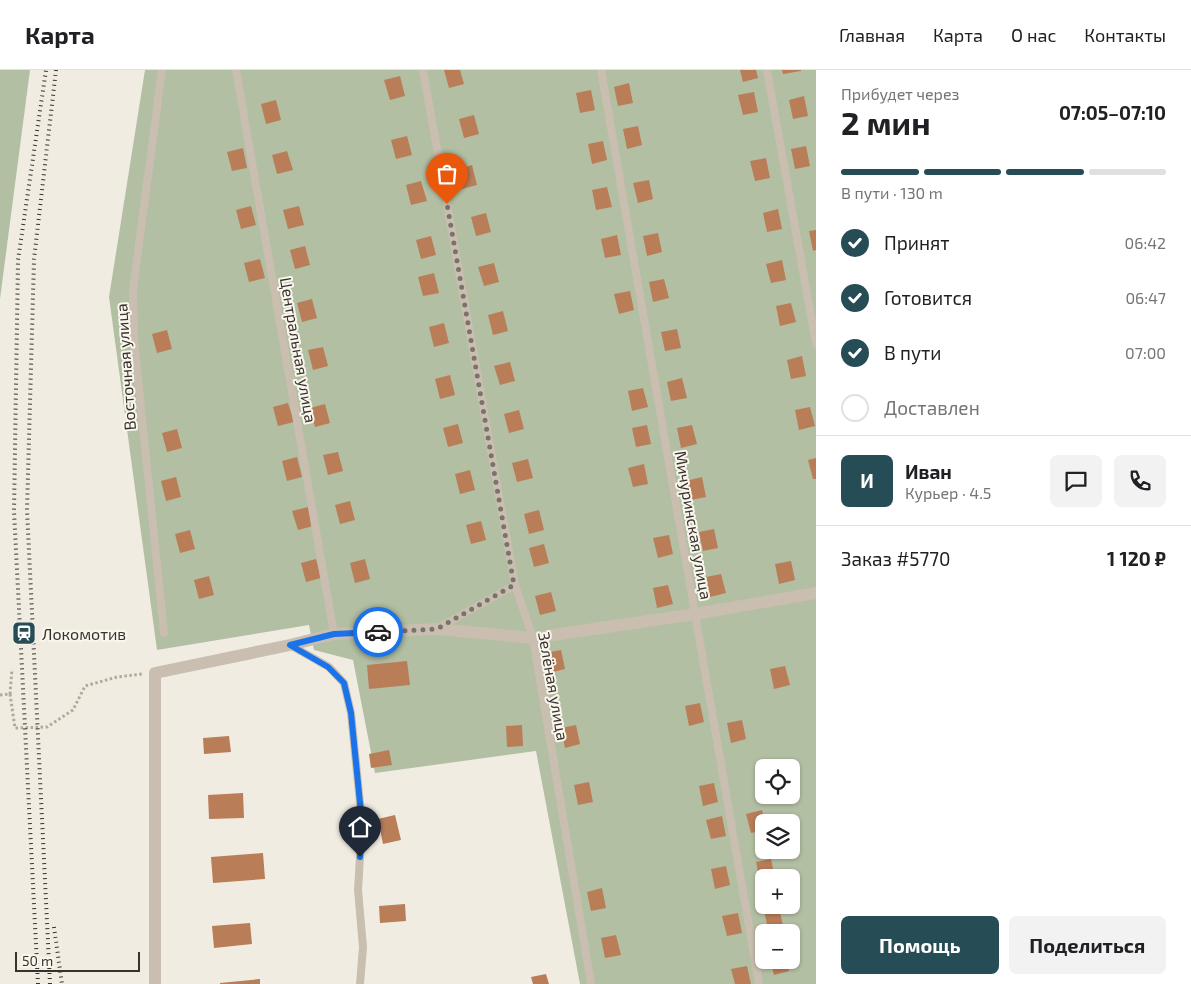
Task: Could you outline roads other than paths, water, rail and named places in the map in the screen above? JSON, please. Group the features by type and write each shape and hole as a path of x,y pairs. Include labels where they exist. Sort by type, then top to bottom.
{"street":[{"path":"156,984 155,672 290,645 334,634 437,629 533,638 695,614 816,593"}],"lane":[{"name":"Восточная улица","path":"162,70 133,289 134,339 164,634"},
{"name":"Центральная улица","path":"236,70 334,634"},
{"name":"Зелёная улица","path":"423,70 514,585 533,638 591,984"},
{"name":"Мичуринская улица","path":"601,70 759,984"},
{"path":"767,70 816,344"},
{"path":"437,629 514,585"},
{"path":"290,645 328,667 344,683 351,713 362,823 358,890 363,947 360,984"}],"railway":[{"path":"38,984 14,511 18,260 46,70"},
{"path":"50,984 27,510 34,259 56,70"},
{"path":"54,927 62,984"}],"place":[{"name":"Локомотив","path":"24,633"}]}
